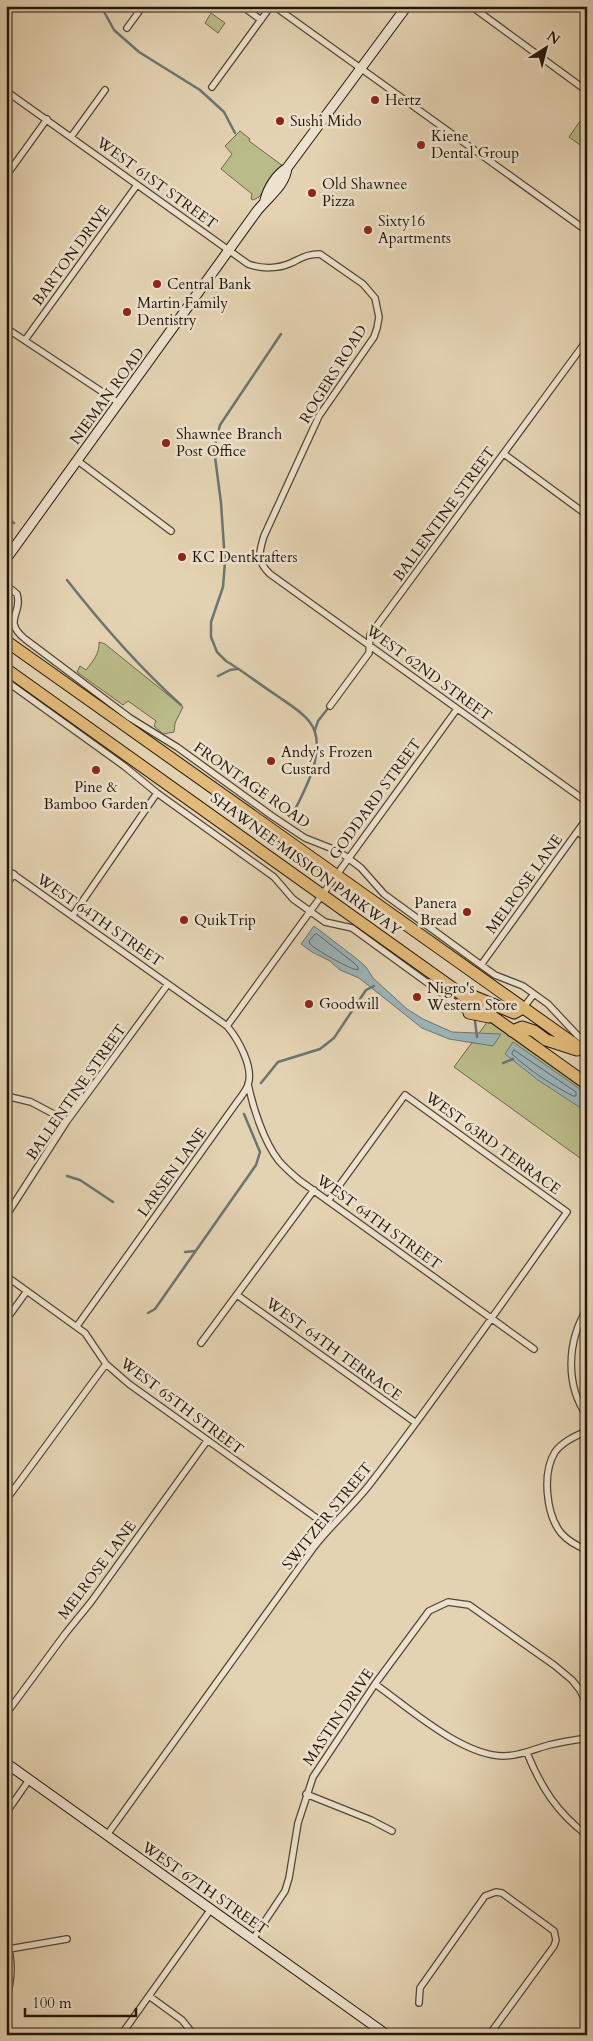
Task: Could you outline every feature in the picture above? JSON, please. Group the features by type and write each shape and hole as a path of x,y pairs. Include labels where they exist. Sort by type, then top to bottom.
{"highway":[{"name":"SHAWNEE MISSION PARKWAY","path":"6,641 587,1053"},
{"name":"SHAWNEE MISSION PARKWAY","path":"6,669 587,1084"},
{"path":"455,989 496,1004 514,1013 523,1008"},
{"path":"469,1013 493,1017"},
{"path":"512,1031 522,1027 534,1031 546,1040 587,1053"}],"main road":[{"name":"NIEMAN ROAD","path":"6,559 229,250 265,201 274,193 286,176 287,168 407,6"},
{"name":"WEST 67TH STREET","path":"6,1763 387,2035"}],"street":[{"path":"127,28 143,6"},
{"path":"242,6 261,20"},
{"path":"212,87 273,6 587,231"},
{"path":"471,6 587,91"},
{"path":"71,137 104,90"},
{"name":"WEST 61ST STREET","path":"6,91 229,250"},
{"path":"6,176 47,120"},
{"name":"BARTON DRIVE","path":"25,340 137,185"},
{"name":"ROGERS ROAD","path":"229,250 248,264 261,268 290,264 302,256 320,254 363,284 375,298 378,312 377,328 374,337 319,416 305,444 264,536 259,551 260,562"},
{"path":"6,328 119,403"},
{"name":"BALLENTINE STREET","path":"330,706 370,653 370,635 587,340"},
{"path":"504,454 587,515"},
{"path":"78,461 171,531"},
{"name":"WEST 62ND STREET","path":"260,562 263,568 270,574 587,802"},
{"name":"FRONTAGE ROAD","path":"6,585 17,594 18,604 13,616 13,622 15,629 25,639 130,718 177,747 272,816 305,838 348,858 361,868 384,894 495,975 512,980 534,994 557,1012 578,1036 587,1042"},
{"path":"6,681 274,877 293,899 325,922 352,928 469,1013"},
{"name":"GODDARD STREET","path":"227,1026 457,709"},
{"path":"72,915 157,793"},
{"name":"MELROSE LANE","path":"481,964 587,818"},
{"path":"577,832 587,838"},
{"name":"WEST 64TH STREET","path":"6,869 227,1026"},
{"path":"6,885 14,874"},
{"name":"BALLENTINE STREET","path":"6,1216 67,1120 168,984"},
{"path":"523,1008 534,994"},
{"path":"227,1026 244,1053 248,1084"},
{"name":"WEST 64TH STREET","path":"248,1084 252,1102 272,1151 286,1168 328,1201 534,1349"},
{"name":"LARSEN LANE","path":"77,1326 248,1084"},
{"name":"WEST 63RD TERRACE","path":"328,1201 404,1095 567,1212"},
{"path":"6,1096 31,1102 67,1120"},
{"path":"201,1343 314,1190"},
{"name":"SWITZER STREET","path":"107,1835 329,1527 368,1486 416,1423 567,1212"},
{"name":"WEST 65TH STREET","path":"6,1276 77,1326 90,1340 106,1364 129,1384 329,1527"},
{"path":"6,1320 27,1292"},
{"name":"WEST 64TH TERRACE","path":"237,1295 416,1423"},
{"path":"587,1309 571,1351 572,1374 576,1396 587,1416"},
{"path":"6,1500 106,1364"},
{"path":"587,1431 571,1438 558,1449 550,1464 547,1477 550,1509 554,1522 568,1540 587,1550"},
{"name":"MELROSE LANE","path":"6,1714 64,1634 91,1602 207,1441"},
{"name":"MASTIN DRIVE","path":"253,1939 285,1891 298,1823 306,1794 322,1760 424,1616 438,1605 448,1602 469,1605 566,1675 580,1690 587,1704"},
{"path":"374,1684 463,1746 475,1751 496,1756 528,1753 561,1742 587,1738"},
{"path":"528,1753 542,1788 564,1816 587,1835"},
{"path":"6,1812 29,1780"},
{"path":"306,1794 392,1831"},
{"path":"419,2003 420,1988 485,1896 502,1893 554,1931 556,1940 554,1946 509,2009 488,2035"},
{"path":"121,2035 211,1909"},
{"path":"6,1939 9,1949 11,1976 6,2000"},
{"path":"9,1949 67,1939"},
{"path":"149,1996 182,2020 194,2035"}],"green space":[{"path":"211,13 225,23 218,33 205,23"},
{"path":"587,111 587,150 569,137"},
{"path":"240,131 250,139 249,141 283,166 259,197 253,200 251,199 252,194 221,169 232,154 225,146"},
{"path":"99,642 105,644 183,707 175,723 174,732 163,734 154,726 156,721 128,701 123,705 77,672 80,666 86,670 97,653"},
{"path":"488,1021 587,1092 587,1163 454,1067"}],"water":[{"path":"314,926 357,959 366,967 373,978 407,1009 423,1019 452,1032 501,1034 493,1046 449,1039 422,1028 359,978 340,970 330,961 301,944"},
{"path":"513,1042 587,1094 587,1112 538,1080 505,1054"}],"waterway":[{"path":"101,6 114,30 139,52 200,90 224,112 235,133"},
{"path":"281,334 220,425 214,449 221,503 225,562 223,587 211,622 211,637 217,652 226,661 298,710 309,721 315,732 317,743 313,769 291,817"},
{"path":"6,518 14,523"},
{"path":"67,580 121,645 181,705"},
{"path":"218,676 237,669"},
{"path":"315,730 318,721 329,707"},
{"path":"261,1083 278,1062 320,1049 334,1038 366,990 374,986"},
{"path":"475,1021 477,1037"},
{"path":"503,1063 513,1059"},
{"path":"148,1313 155,1309 256,1165 260,1152 244,1114"},
{"path":"67,1176 80,1180 113,1202"},
{"path":"185,1252 195,1251"}],"place":[{"name":"Hertz","path":"375,100"},
{"name":"Sushi Mido","path":"280,121"},
{"name":"Kiene Dental Group","path":"421,145"},
{"name":"Old Shawnee Pizza","path":"312,193"},
{"name":"Sixty16 Apartments","path":"368,230"},
{"name":"Central Bank","path":"157,284"},
{"name":"Martin Family Dentistry","path":"127,312"},
{"name":"Shawnee Branch Post Office","path":"166,443"},
{"name":"KC Dentkrafters","path":"182,557"},
{"name":"Andy's Frozen Custard","path":"271,761"},
{"name":"Pine & Bamboo Garden","path":"96,770"},
{"name":"Panera Bread","path":"467,912"},
{"name":"QuikTrip","path":"184,920"},
{"name":"Nigro's Western Store","path":"417,997"},
{"name":"Goodwill","path":"309,1004"}]}
